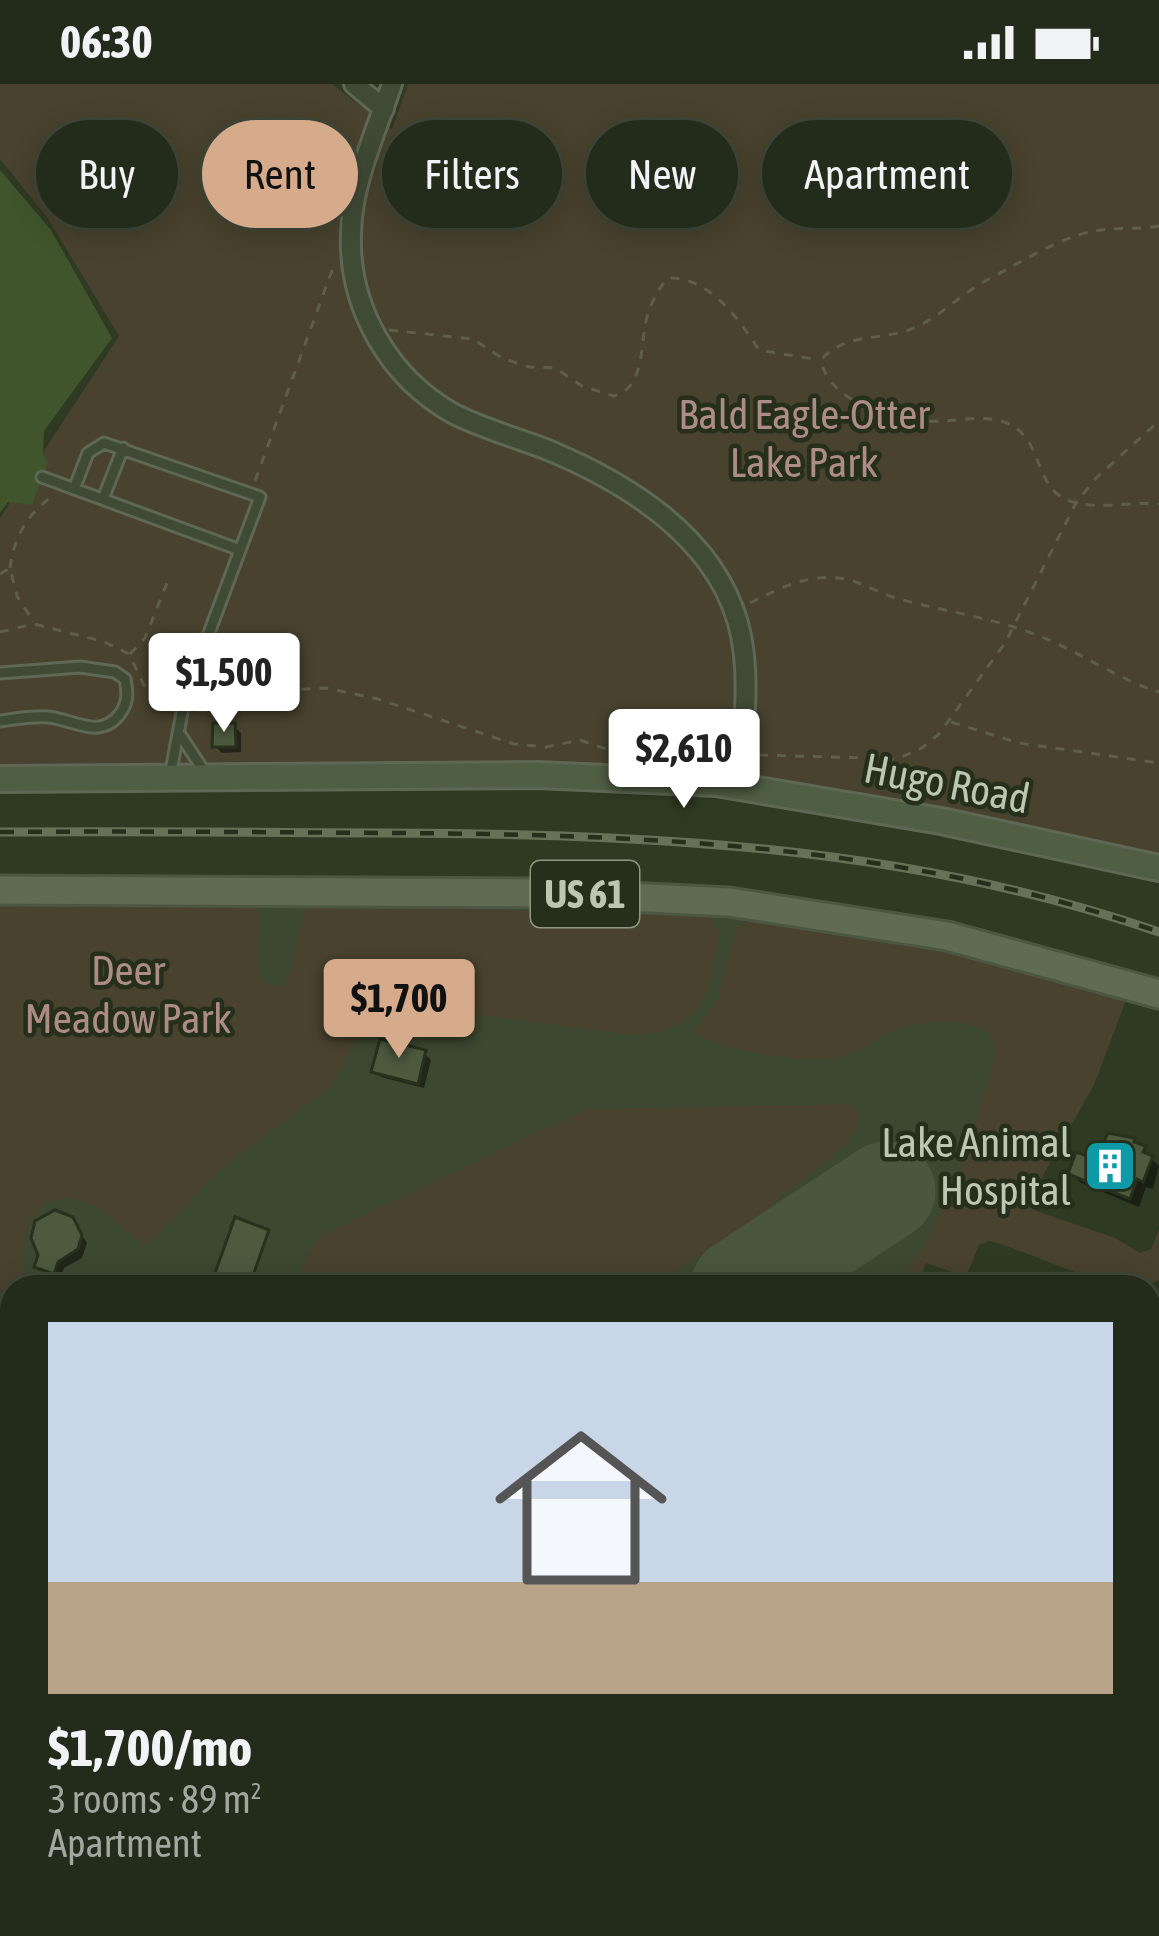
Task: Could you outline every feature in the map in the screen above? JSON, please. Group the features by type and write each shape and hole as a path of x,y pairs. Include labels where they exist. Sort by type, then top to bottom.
{"main road":[{"name":"US 61","path":"0,890 530,893 729,902 946,936 1159,994"}],"street":[{"path":"354,84 384,109"},
{"path":"392,84 355,200 351,250 356,285 374,332 406,377 452,412 603,477 660,513 700,553 734,611 744,650 746,679 736,786"},
{"name":"Hugo Road","path":"0,779 614,777 736,786 941,820 1159,868"}],"lane":[{"path":"74,489 88,453 104,443 260,497 182,708 181,736 172,754 170,778"},
{"path":"103,500 122,448"},
{"path":"42,477 240,550"},
{"path":"0,674 80,667 115,672 125,679 126,702 108,726 91,728 49,717 0,721"},
{"path":"181,736 209,777"}],"path":[{"path":"821,360 831,349 854,340 907,331 960,295 1053,245 1093,231 1159,226"},
{"path":"250,494 335,262 351,250"},
{"path":"374,332 396,328 473,340 502,358 529,367 555,368 582,386 614,396 631,386 639,369 654,297 667,278 677,277 704,289 735,314 759,350 821,360"},
{"path":"821,360 832,382 877,411 927,422 985,418 1014,427 1033,444 1055,494 1076,502 1159,504"},
{"path":"740,751 769,757 897,759 922,748 951,722 1014,627 1076,502 1159,422"},
{"path":"34,624 17,596 10,568 13,546 24,523 49,497 74,489"},
{"path":"0,574 10,568"},
{"path":"734,611 789,583 829,576 1014,627 1159,692"},
{"path":"129,654 145,638 167,583"},
{"path":"0,632 34,624 102,641 129,654 146,689 182,708 226,712 285,690 326,688 378,698 514,744 546,747 580,740 607,752 648,760 674,758 710,743 718,745 724,773 736,786"},
{"path":"80,636 80,667"},
{"path":"951,722 1018,743 1159,763"}],"shaded area":[{"path":"0,170 36,212 36,228 51,230 112,338 44,431 43,453 48,462 32,505 8,502 0,513"},
{"path":"257,905 564,909 721,917 882,940 1030,973 921,1275 0,1275 0,1221"}],"green space":[{"name":"Bald Eagle-Otter Lake Park","path":"0,84 332,84 382,122 382,228 562,228 562,120 395,120 408,84 1159,84 1159,868 756,788 0,779 0,518 119,336 54,228 178,228 178,120 36,120 36,203 0,159"},
{"name":"Deer Meadow Park","path":"0,905 260,905 258,964 263,983 284,986 306,906 667,913 708,917 720,931 709,988 699,1008 684,1022 657,1033 633,1035 439,1010 385,1016 360,1035 329,1088 226,1165 146,1246 92,1205 67,1198 51,1201 30,1222 22,1254 24,1275 0,1275"},
{"path":"750,921 845,933 1034,973 1126,1000 1094,1085 1042,1177 1032,1206 1115,1238 1140,1253 1151,1249 1159,1230 1159,1275 1084,1275 989,1241 979,1245 967,1275 926,1263 922,1275 902,1275 944,1207 996,1053 994,1041 975,1026 929,1022 895,1030 846,1056 823,1060 764,1054 706,1039 693,1032 717,1002 736,930"},
{"path":"847,1104 856,1107 859,1123 844,1146 757,1217 669,1275 300,1275 310,1250 324,1234 587,1109"}],"building":[{"path":"213,723 235,723 236,747 212,747"},
{"path":"380,1039 426,1050 418,1084 371,1072"},
{"name":"Lake Animal Hospital","path":"1108,1133 1135,1138 1134,1142 1146,1146 1143,1152 1153,1156 1130,1199 1068,1174 1076,1152 1095,1159"},
{"path":"55,1210 73,1217 82,1235 78,1249 58,1262 54,1274 34,1267 38,1255 31,1238 35,1221"},
{"path":"235,1217 269,1230 253,1275 214,1275"}],"runway":[{"path":"758,1275 886,1191"}],"railway":[{"path":"0,832 483,834 776,850 969,880 1159,932"}],"place":[{"name":"Lake Animal Hospital","path":"1110,1166"}]}
